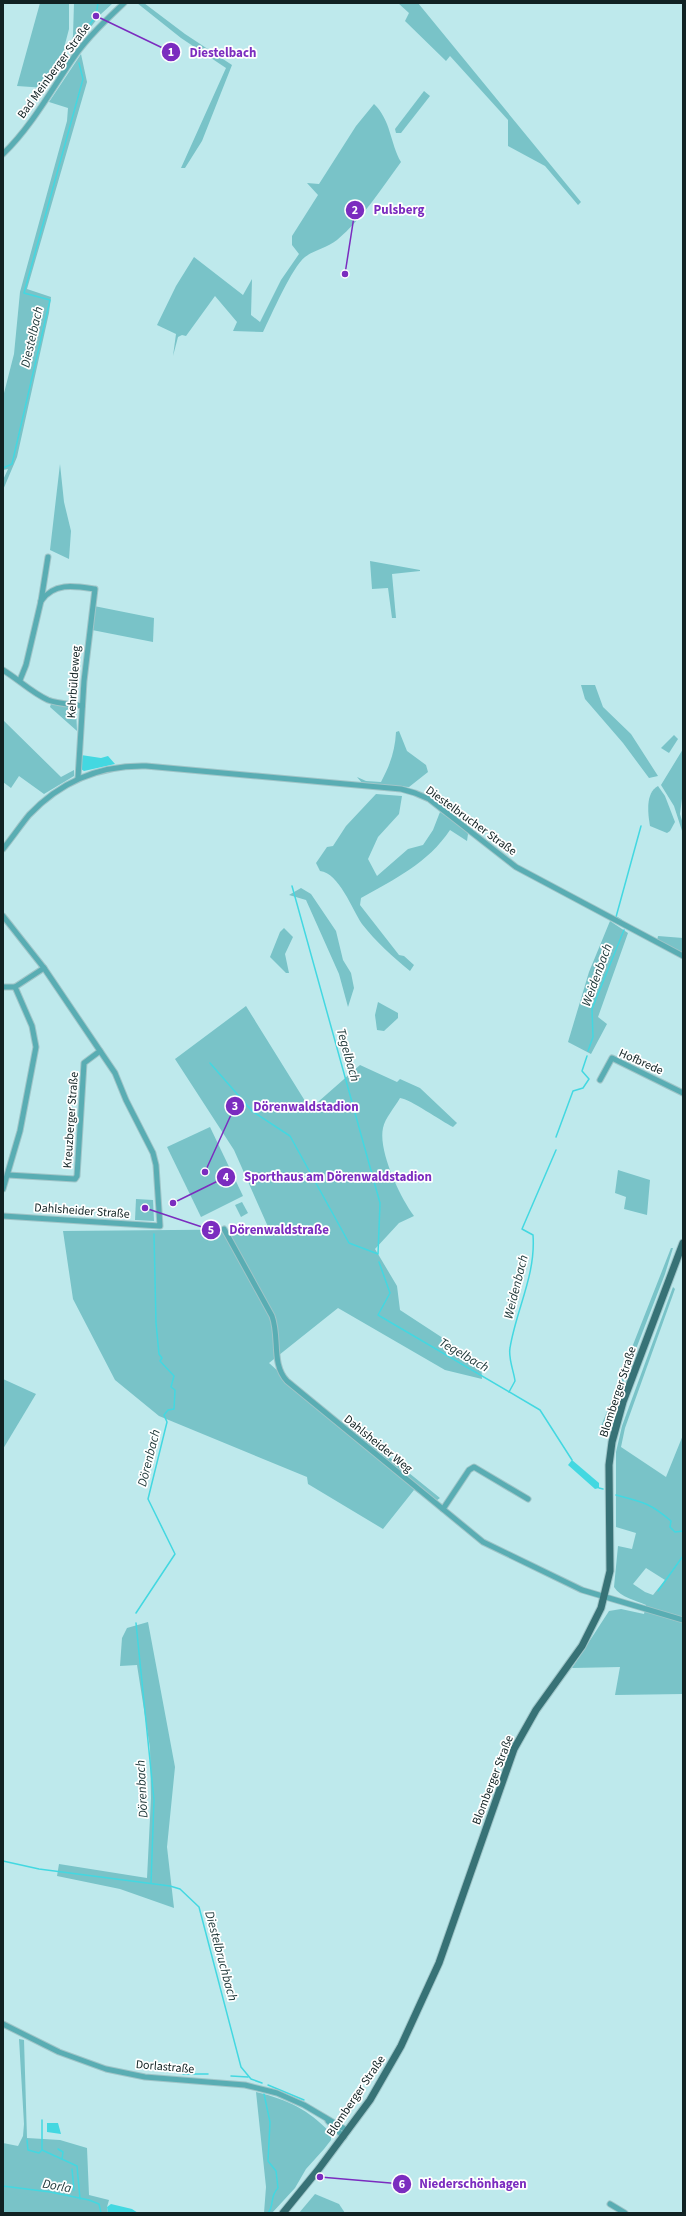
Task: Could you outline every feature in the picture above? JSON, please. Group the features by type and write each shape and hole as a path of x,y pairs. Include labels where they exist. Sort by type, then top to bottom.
{"main road":[{"name":"Blomberger Straße","path":"283,2213 346,2134 381,2082 422,2003 441,1957 514,1749 536,1710 586,1639 605,1598 610,1571 611,1554 609,1482 612,1442 623,1402 683,1242"}],"street":[{"name":"Bad Meinberger Straße","path":"3,154 30,121 84,43 95,30 124,3"},
{"path":"20,680 26,665 41,601 48,557"},
{"name":"Kehrbüldeweg","path":"41,601 46,593 67,586 95,588 88,634 78,778"},
{"path":"3,670 20,680 38,695 50,700 82,706"},
{"name":"Diestelbrucher Straße","path":"3,849 42,802 57,790 78,778 106,769 128,766 152,767 401,789 415,792 428,799 516,867 683,956"},
{"path":"3,916 44,968 100,1051"},
{"path":"3,987 15,986 44,968"},
{"path":"3,1189 25,1110 36,1047 32,1026 15,986"},
{"name":"Kreuzberger Straße","path":"8,1175 75,1179 77,1176 84,1063 100,1051"},
{"name":"Dahlsheider Straße","path":"3,1216 160,1226 156,1165 153,1153 114,1073 100,1051"},
{"name":"Hofbrede","path":"600,1080 612,1058 683,1093"},
{"name":"Dahlsheider Weg","path":"224,1229 272,1316 276,1328 277,1365 280,1374 337,1423 483,1542 582,1590 683,1620"},
{"path":"443,1509 469,1470 474,1467 528,1499"},
{"name":"Dorlastraße","path":"3,2024 59,2052 106,2069 145,2077 245,2085 290,2098 326,2119 346,2134"},
{"path":"610,2204 625,2213"}],"shaded area":[{"path":"40,3 69,3 69,29 64,48 66,56 46,88 17,86"},
{"path":"74,3 113,3 101,14 72,51 69,49 73,36"},
{"path":"137,3 144,3 185,34 232,65 202,141 185,168 181,168 226,68 181,38"},
{"path":"398,3 418,3 581,202 578,205 545,166 508,146 508,120 450,56 446,61 405,21 409,13"},
{"path":"81,54 87,82 27,289 51,297 49,313 17,457 3,490 3,480 8,469 3,470 3,397 14,354 20,292 67,121 68,108 49,102"},
{"path":"424,91 430,96 401,133 396,133 395,129"},
{"path":"374,104 384,117 397,155 401,162 379,193 355,222 337,240 305,257 300,262 288,281 263,332 233,331 237,322 215,296 186,336 182,335 178,337 173,356 176,334 157,325 176,286 194,257 243,295 252,279 251,315 260,322 281,280 299,254 292,245 292,236 318,195 307,183 319,184 356,126"},
{"path":"60,464 64,502 71,531 69,559 50,550"},
{"path":"370,561 420,570 392,574 396,618 392,618 388,588 372,589"},
{"path":"94,606 154,618 153,642 92,630"},
{"path":"581,685 595,685 603,707 631,734 658,776 649,778 623,743 585,699"},
{"path":"51,704 76,708 77,731 50,707"},
{"path":"3,720 61,777 74,770 74,776 44,794 19,776 11,788 3,782"},
{"path":"399,731 407,751 426,765 428,772 409,787 363,784 357,777 366,781 381,782 392,758 396,732"},
{"path":"674,735 678,739 669,753 661,748"},
{"path":"683,749 683,791 680,814 683,824 683,834 674,806 661,785"},
{"path":"81,755 101,758 108,756 115,764 84,771 81,769"},
{"path":"658,786 665,796 675,822 670,831 667,833 650,826 648,810 649,799 654,789"},
{"path":"376,794 402,796 399,814 378,837 368,859 377,876 408,849 423,845 433,830 440,812 465,829 468,834 467,841 450,830 432,852 421,861 398,877 361,898 360,905 399,955 404,956 414,965 410,971 367,931 339,885 327,873 320,871 316,863 327,847 333,846 346,826"},
{"path":"301,888 311,894 336,931 343,960 351,973 354,988 348,1007 339,974 306,900 289,895"},
{"path":"610,921 628,933 598,1017 607,1024 591,1054 568,1042 589,972"},
{"path":"284,928 293,937 285,954 289,973 286,973 270,957 280,932"},
{"path":"658,936 683,938 683,953 657,941"},
{"path":"378,1002 398,1013 398,1018 384,1031 377,1030 375,1015"},
{"path":"246,1006 310,1109 360,1065 397,1082 400,1079 420,1088 457,1123 453,1127 418,1106 400,1098 390,1113 383,1128 382,1138 384,1149 391,1174 408,1208 414,1216 399,1223 375,1249 397,1286 400,1310 481,1363 482,1379 445,1370 338,1308 269,1363 340,1427 352,1427 440,1498 433,1503 414,1490 383,1529 308,1484 307,1477 159,1416 115,1380 73,1299 63,1231 269,1229 234,1150 175,1059"},
{"path":"210,1127 243,1196 201,1217 167,1147"},
{"path":"618,1170 650,1180 647,1215 624,1209 626,1197 615,1193"},
{"path":"136,1199 153,1200 154,1221 135,1220"},
{"path":"242,1202 248,1213 241,1217 235,1205"},
{"path":"671,1248 673,1248 665,1274 607,1424 606,1438 598,1434"},
{"path":"673,1287 675,1289 625,1428 621,1447 666,1477 683,1435 683,1694 615,1695 620,1667 572,1668 609,1611 621,1609 644,1614 646,1605 621,1594 614,1587 618,1546 632,1549 636,1533 616,1527 616,1452 622,1426","holes":["646,1568 665,1580 653,1595 645,1592 633,1584"]},
{"path":"3,1379 36,1394 3,1449"},
{"path":"572,1460 599,1483 599,1488 595,1489 568,1465"},
{"path":"148,1622 175,1767 167,1847 174,1908 120,1889 57,1876 59,1864 147,1878 151,1798 150,1748 137,1665 120,1666 122,1638 127,1628"},
{"path":"19,2039 24,2040 27,2138 60,2140 87,2148 89,2195 109,2200 107,2207 108,2213 3,2213 3,2143 18,2146 23,2136 24,2124"},
{"path":"256,2092 278,2098 297,2106 331,2133 331,2140 306,2169 295,2188 272,2213 264,2213 266,2187"},
{"path":"47,2123 58,2123 61,2134 47,2132"},
{"path":"315,2194 339,2204 345,2213 299,2213"},
{"path":"111,2204 132,2209 138,2213 108,2213 107,2207"}],"waterway":[{"name":"Diestelbach","path":"73,47 96,16 98,3"},
{"name":"Diestelbach","path":"3,468 12,464 50,300 24,293 83,79 79,63"},
{"name":"Weidenbach","path":"621,920 616,917 641,826"},
{"name":"Tegelbach","path":"210,1063 252,1111 290,1136 349,1243 378,1254 380,1203 292,886"},
{"name":"Weidenbach","path":"588,1051 593,1037 592,1009 624,930"},
{"name":"Weidenbach","path":"556,1137 573,1091 583,1088 589,1079 582,1071 587,1056"},
{"name":"Weidenbach","path":"509,1392 515,1381 510,1360 510,1348 532,1264 533,1235 522,1229 556,1150"},
{"name":"Dörenbach","path":"136,1613 175,1554 148,1499 167,1422 164,1415 168,1410 174,1409 175,1390 171,1387 174,1376 160,1361 162,1358 159,1354 156,1323 154,1234"},
{"name":"Tegelbach","path":"379,1262 390,1293 378,1315 540,1410 572,1460"},
{"name":"Tegelbach","path":"599,1488 603,1489"},
{"name":"Tegelbach","path":"616,1495 640,1502 657,1510 671,1521 670,1527 675,1532 683,1531"},
{"path":"658,1591 683,1556"},
{"name":"Dörenbach","path":"136,1623 154,1800 151,1883"},
{"name":"Diestelbruchbach","path":"3,1861 39,1869 170,1886 180,1889 199,1907 241,2067 251,2079 262,2083"},
{"path":"183,2074 208,2074"},
{"path":"231,2076 248,2077"},
{"path":"268,2085 304,2100"},
{"name":"Diestelbruchbach","path":"264,2094 270,2122 268,2161 276,2171 278,2188 275,2191 268,2213"},
{"path":"42,2120 42,2150 77,2166 80,2199"},
{"path":"27,2140 28,2150 39,2153 42,2150"},
{"path":"58,2149 63,2152 62,2159"},
{"path":"72,2169 74,2190"},
{"name":"Dorla","path":"3,2186 50,2192 89,2200 99,2204 101,2213"}],"place":[{"name":"Diestelbach","path":"96,16"},
{"name":"Pulsberg","path":"345,274"},
{"name":"Dörenwaldstadion","path":"205,1172"},
{"name":"Sporthaus am Dörenwaldstadion","path":"173,1203"},
{"name":"Dörenwaldstraße","path":"145,1208"},
{"name":"Niederschönhagen","path":"320,2177"}]}
